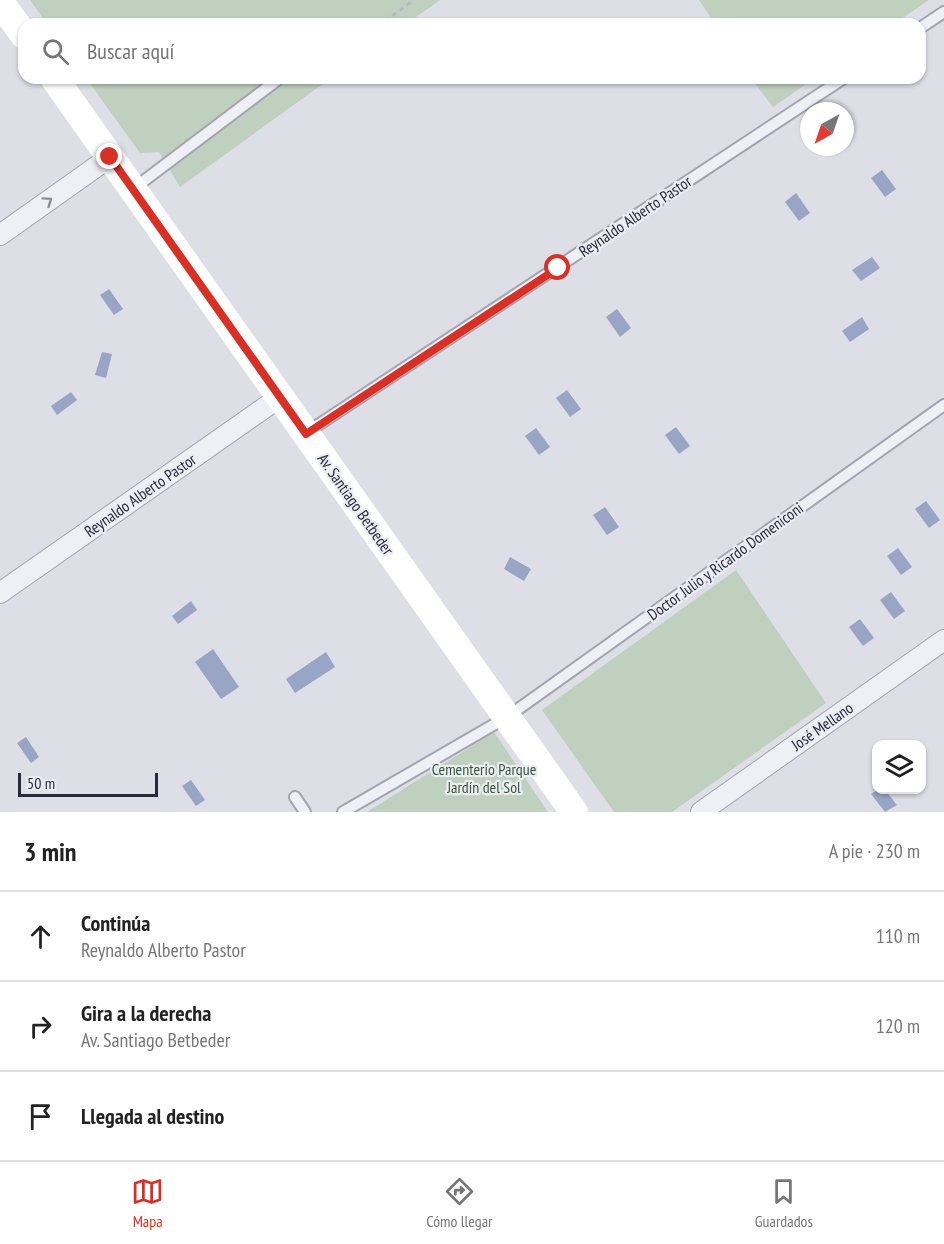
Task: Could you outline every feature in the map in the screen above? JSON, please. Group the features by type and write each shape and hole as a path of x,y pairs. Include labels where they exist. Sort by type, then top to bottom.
{"main road":[{"path":"0,2 18,27"},
{"name":"Av. Santiago Betbeder","path":"58,84 574,812"}],"street":[{"path":"0,235 110,157"},
{"name":"Reynaldo Alberto Pastor","path":"0,594 280,397"},
{"name":"José Mellano","path":"701,812 944,640"}],"lane":[{"path":"926,24 944,12"},
{"path":"133,189 272,84"},
{"name":"Reynaldo Alberto Pastor","path":"306,434 835,84"},
{"name":"Doctor Julio y Ricardo Domeniconi","path":"343,812 507,717 944,405"},
{"path":"295,797 306,812"}],"path":[{"path":"389,18 414,0"}],"green space":[{"path":"30,0 440,0 414,18 43,18"},
{"path":"699,0 929,0 903,18 711,18"},
{"path":"90,84 323,84 180,187 159,152 140,153"},
{"path":"756,84 806,84 773,107"},
{"path":"736,570 826,703 672,812 614,812 542,710"},
{"name":"Cementerio Parque Jardín del Sol","path":"494,732 548,812 367,812"}],"water":[{"path":"882,170 896,189 885,197 871,178"},
{"path":"796,193 810,213 799,221 785,202"},
{"path":"872,257 880,268 861,281 852,270"},
{"path":"109,289 123,309 114,315 100,295"},
{"path":"617,309 631,328 620,337 606,317"},
{"path":"862,317 869,329 850,342 842,331"},
{"path":"102,352 112,354 106,378 95,375"},
{"path":"567,390 581,409 570,417 556,398"},
{"path":"71,392 77,400 57,415 51,406"},
{"path":"676,427 690,446 679,454 665,435"},
{"path":"536,428 550,447 539,455 525,436"},
{"path":"926,501 940,520 929,528 915,509"},
{"path":"605,507 619,527 607,535 593,515"},
{"path":"898,548 912,567 901,575 887,556"},
{"path":"510,557 531,569 524,581 504,569"},
{"path":"891,592 905,611 894,619 880,600"},
{"path":"191,601 197,610 178,624 172,616"},
{"path":"860,619 874,638 863,646 849,627"},
{"path":"213,649 239,687 221,699 195,662"},
{"path":"326,652 335,667 295,693 286,679"},
{"path":"26,737 39,757 31,763 17,743"},
{"path":"191,780 205,800 196,806 182,786"},
{"path":"871,794 888,794 897,805 885,812"}],"route":[{"path":"110,157 306,434 558,268"}]}
